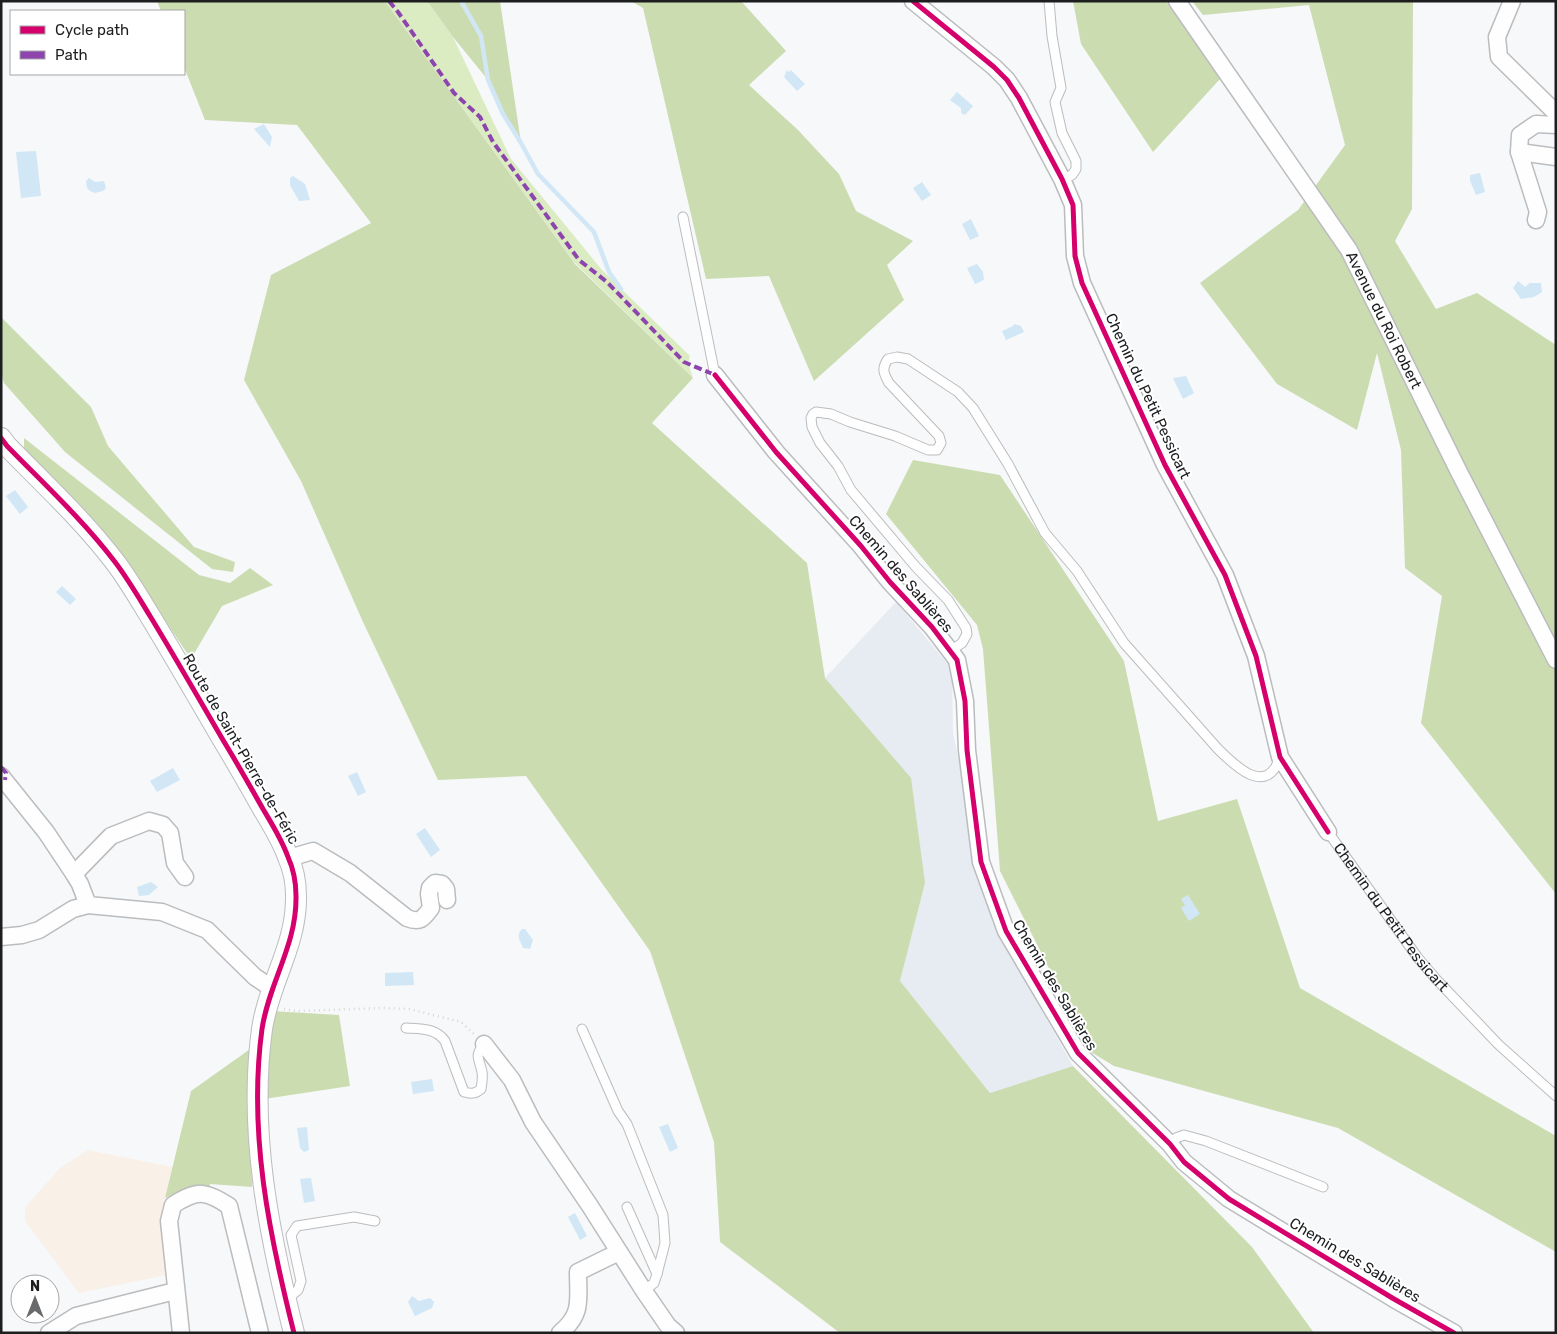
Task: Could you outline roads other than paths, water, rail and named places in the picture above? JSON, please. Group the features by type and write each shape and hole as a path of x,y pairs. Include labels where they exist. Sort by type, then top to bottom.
{"street":[{"name":"Chemin du Petit Pessicart","path":"913,1 994,67 1007,80 1019,98 1062,179 1073,205 1076,256 1082,283 1165,465 1225,575 1256,656 1280,756 1328,832"},
{"name":"Avenue du Roi Robert","path":"1177,1 1349,250 1459,472 1556,660"},
{"path":"1512,1 1497,37 1499,57 1556,112"},
{"path":"1536,220 1538,212 1519,152 1520,135 1536,124 1556,125"},
{"path":"1519,152 1556,156"},
{"name":"Chemin des Sablières","path":"715,375 776,452 932,627 957,660 965,701 967,750 981,862 1006,931 1078,1053 1170,1144 1184,1162 1229,1199 1377,1289 1454,1333"},
{"name":"Route de Saint-Pierre-de-Féric","path":"1,438 85,525 116,564 164,639 275,829 289,858 296,892 296,918 291,940 270,997 262,1028 259,1070 259,1148 267,1212 294,1333"},
{"path":"1,776 46,832 80,884 88,905"},
{"path":"74,874 111,836 149,821 163,825 170,834 174,863 185,877"},
{"path":"289,858 313,851 350,873 406,918 415,921 424,918 431,908 429,894 430,888 435,883 442,884 446,889 447,900"},
{"path":"1,937 22,935 39,930 73,909 88,905 162,912 207,930 255,977 270,997"},
{"path":"484,1044 512,1080 533,1122 590,1206 644,1291 668,1326 676,1333"},
{"path":"181,1333 169,1221 173,1205 189,1195 200,1194 214,1196 229,1206 260,1333"},
{"path":"560,1333 570,1325 578,1313 578,1272 619,1252"},
{"path":"49,1333 76,1316 175,1291"}],"lane":[{"path":"1049,1 1052,36 1061,88 1055,102 1062,133 1076,161 1076,169 1072,175 1062,179"},
{"path":"683,217 715,375"},
{"path":"950,650 962,643 967,634 961,620 948,600 866,510 851,490 838,466 820,442 812,427 811,418 813,414 822,412 895,436 928,450 937,450 941,443 939,436 889,383 884,374 884,365 888,359 897,357 908,359 923,368 958,392 974,408 1008,464 1045,533 1077,571 1124,643 1218,749 1234,765 1248,774 1257,777 1265,776 1272,772 1277,766 1280,756"},
{"name":"Chemin du Petit Pessicart","path":"1328,832 1418,958 1436,979 1499,1045 1556,1096"},
{"path":"406,1028 434,1030 441,1035 446,1041 464,1092 471,1094 481,1089 482,1072 477,1058 478,1052 484,1044"},
{"path":"582,1029 618,1111 627,1124 662,1215 665,1243 654,1283 644,1291"},
{"path":"1170,1144 1176,1138 1184,1135 1206,1141 1322,1187"},
{"path":"627,1207 657,1274"},
{"path":"286,1300 298,1290 301,1281 291,1234 297,1226 354,1217 375,1221"}],"water":[{"path":"787,70 789,72 791,70 805,84 797,91 784,77"},
{"path":"957,92 973,106 965,115 961,113 961,108 950,100"},
{"path":"264,124 272,137 270,147 254,129"},
{"path":"36,151 41,196 21,198 16,152"},
{"path":"1480,173 1485,192 1476,195 1470,181 1470,175"},
{"path":"293,176 305,184 310,200 299,201 290,185 290,178"},
{"path":"89,178 95,182 104,181 106,188 95,193 90,191 87,188 86,181"},
{"path":"922,182 931,195 922,201 913,188"},
{"path":"971,219 979,236 970,240 962,224"},
{"path":"977,264 983,272 984,280 975,284 967,268"},
{"path":"1518,281 1525,287 1530,283 1541,283 1542,292 1534,297 1521,299 1513,288"},
{"path":"1014,324 1021,326 1024,332 1006,340 1002,331"},
{"path":"1186,376 1194,393 1183,399 1173,378"},
{"path":"15,490 28,507 20,514 6,496"},
{"path":"62,586 76,599 70,605 56,592"},
{"path":"173,768 180,780 157,792 150,781"},
{"path":"357,772 366,792 358,796 348,776"},
{"path":"425,828 440,850 431,857 416,834"},
{"path":"151,882 158,887 149,895 139,896 137,887"},
{"path":"1188,895 1200,914 1189,921 1181,908 1185,905 1181,899"},
{"path":"522,929 525,929 533,940 530,949 523,948 520,941 519,934"},
{"path":"413,972 414,985 385,986 385,973"},
{"path":"432,1079 434,1091 413,1094 411,1082"},
{"path":"668,1124 678,1148 670,1152 659,1127"},
{"path":"307,1127 309,1150 304,1152 300,1148 297,1128"},
{"path":"311,1178 315,1201 304,1203 300,1179"},
{"path":"575,1213 587,1236 580,1240 568,1217"},
{"path":"412,1296 419,1301 430,1298 434,1302 432,1308 415,1316 408,1302"}],"waterway":[{"path":"461,1 481,36 488,80 503,114 538,174 594,232 609,272 621,289"}]}
